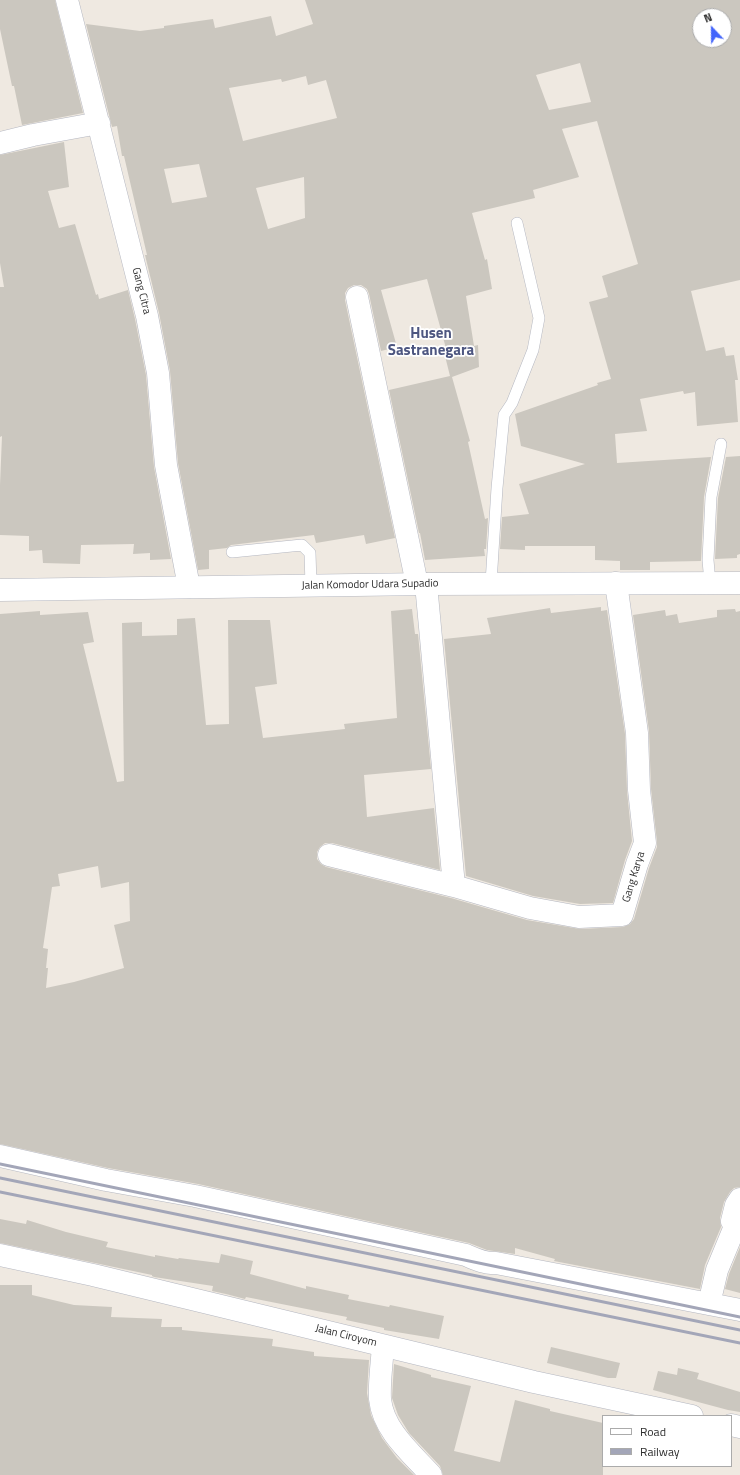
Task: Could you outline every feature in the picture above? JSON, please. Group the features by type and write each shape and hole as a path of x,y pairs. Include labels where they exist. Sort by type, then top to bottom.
{"street":[{"name":"Gang Citra","path":"68,0 147,316 158,374 166,464 189,587"},
{"path":"0,143 32,135 99,123"},
{"path":"329,855 454,886 421,584 357,297"},
{"name":"Jalan Komodor Udara Supadio","path":"0,590 491,583 740,583"},
{"name":"Gang Karya","path":"454,886 530,908 579,917 622,915 644,843 639,790 637,732 616,583"},
{"path":"0,1156 106,1180 195,1196 357,1231 466,1255 491,1264 496,1263 740,1310"},
{"path":"709,1304 717,1270 736,1224 732,1221 736,1205 740,1199"},
{"name":"Jalan Ciroyom","path":"0,1255 93,1275 534,1382 687,1415"},
{"path":"383,1346 380,1399 385,1420 394,1433 431,1475"}],"lane":[{"path":"491,583 497,488 504,416 512,403 533,350 539,318 517,222"},
{"path":"710,584 708,560 711,497 721,444"},
{"path":"232,552 302,545 310,553 311,585"}],"building":[{"path":"0,0 55,0 83,113 22,125 0,29"},
{"path":"305,0 740,0 740,280 691,291 706,351 724,347 726,356 734,355 738,380 735,380 738,422 697,426 695,392 684,394 683,391 640,399 647,431 615,434 617,463 711,457 704,497 701,561 650,562 650,570 620,570 620,561 595,560 595,546 525,546 525,550 500,549 502,517 529,514 519,484 585,464 521,446 515,414 611,379 589,302 608,297 602,276 638,264 597,121 562,129 579,177 533,190 535,198 472,213 485,260 487,259 492,289 466,296 474,346 478,345 479,367 452,377 470,441 468,442 485,519 488,518 486,549 484,549 485,556 425,560 389,390 450,376 444,352 447,352 427,279 381,290 397,347 381,351 367,289 361,285 354,285 348,288 345,293 345,300 395,538 366,544 364,535 316,543 314,535 231,545 227,548 209,550 209,569 198,570 178,463 170,371 159,313 124,156 122,156 117,126 112,127 86,24 140,31 213,19 215,28 271,16 276,36 313,24","holes":["580,63 591,102 549,110 536,75","306,76 308,85 326,80 337,118 243,141 229,88 281,79 282,82","199,164 207,197 172,203 164,169","304,177 305,218 268,229 256,188"]},
{"path":"64,142 69,187 48,191 59,228 75,224 96,295 98,294 99,299 128,290 146,375 154,467 171,559 150,560 150,553 133,554 134,544 81,545 80,564 43,563 42,550 29,551 29,536 0,535 2,436 0,437 0,287 4,287 0,263 0,155"},
{"path":"740,456 740,554 737,555 737,558 715,559 718,498 726,457"},
{"path":"601,607 601,611 607,610 625,734 627,791 632,841 613,903 580,904 533,896 466,876 444,639 491,634 487,618 550,608 551,613"},
{"path":"412,609 415,634 418,634 431,769 364,775 367,817 434,808 440,870 332,843 325,843 320,847 317,852 317,859 326,867 451,898 527,920 580,929 623,927 630,924 634,919 649,868 657,847 651,789 649,731 633,615 665,610 666,616 677,614 679,623 717,617 717,610 735,609 736,612 740,611 740,1187 734,1188 724,1202 720,1218 721,1227 705,1265 700,1289 554,1261 555,1259 515,1248 515,1254 487,1250 469,1243 198,1184 108,1168 0,1144 0,614 40,611 40,615 88,612 94,642 83,644 117,782 124,781 122,623 142,622 142,636 177,635 177,619 195,618 206,725 229,724 228,620 270,620 277,684 255,687 263,738 345,729 344,724 397,718 391,611","holes":["98,866 101,888 129,882 130,921 114,925 124,968 46,988 48,949 43,948 52,887 60,886 58,874"]},
{"path":"0,1219 26,1224 27,1220 66,1232 108,1242 106,1247 155,1257 155,1255 219,1263 221,1254 253,1261 250,1274 306,1289 306,1286 349,1295 348,1299 389,1307 390,1305 444,1316 439,1339 384,1330 384,1328 346,1320 347,1317 246,1297 245,1299 212,1291 213,1286 154,1277 152,1275 0,1243"},
{"path":"740,1247 740,1293 725,1289 729,1274"},
{"path":"0,1285 32,1285 32,1295 74,1305 112,1307 111,1317 162,1319 161,1327 182,1327 182,1330 273,1339 272,1346 314,1352 314,1356 369,1360 367,1393 371,1415 382,1438 397,1458 414,1475 0,1475"},
{"path":"551,1347 620,1363 616,1378 608,1378 547,1363"},
{"path":"394,1364 431,1375 431,1377 471,1386 454,1451 500,1462 515,1400 550,1409 550,1411 602,1423 603,1475 443,1475 440,1466 409,1433 398,1415 392,1398"},
{"path":"678,1368 699,1373 697,1379 740,1392 740,1412 653,1390 658,1371 677,1375"}],"railway":[{"path":"0,1164 740,1317"},
{"path":"0,1178 740,1330"},
{"path":"0,1192 740,1343"}],"district":[{"name":"Husen Sastranegara","path":"431,342"}]}
